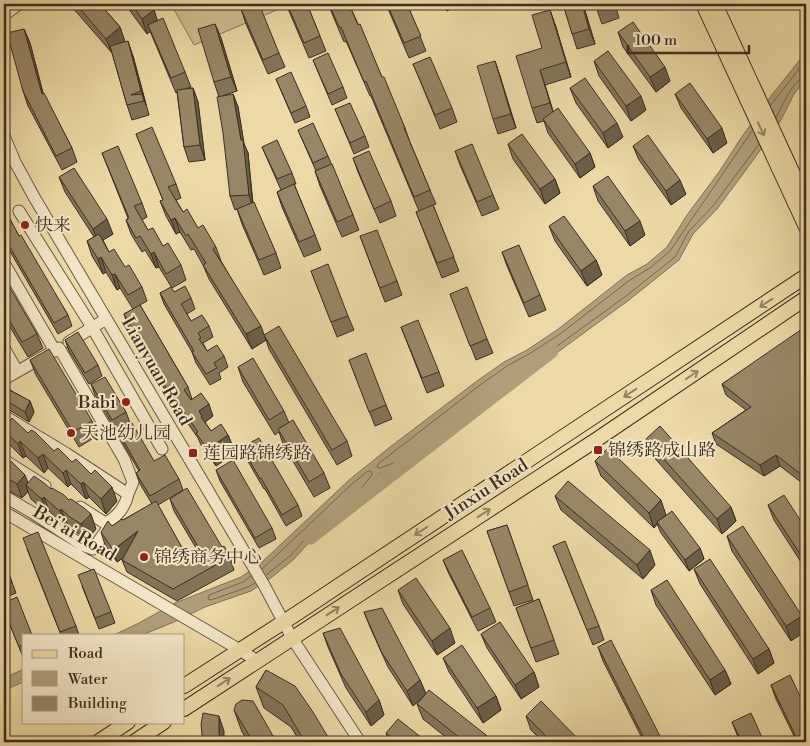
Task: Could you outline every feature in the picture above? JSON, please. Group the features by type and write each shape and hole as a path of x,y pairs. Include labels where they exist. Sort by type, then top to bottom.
{"main road":[{"path":"703,4 748,89 782,163 806,227"},
{"path":"715,4 748,89"},
{"path":"782,163 806,202"},
{"name":"Jinxiu Road","path":"185,685 806,276"},
{"name":"Jinxiu Road","path":"185,708 596,440 806,298"},
{"path":"98,742 125,724"},
{"path":"134,742 161,724"}],"street":[{"path":"4,14 18,4"},
{"name":"Lianyuan Road","path":"4,136 34,197 253,566 283,622"},
{"path":"20,211 92,327 162,449"},
{"path":"4,263 124,459 133,482 125,504 93,549 82,545 4,496"},
{"path":"4,379 57,350 106,319"},
{"path":"4,348 17,372"},
{"path":"4,414 128,494"},
{"path":"4,460 55,492"},
{"path":"72,503 105,524 114,519"},
{"name":"Bei'ai Road","path":"4,512 257,661"},
{"path":"283,622 360,742"}],"shaded area":[{"path":"171,4 291,4 194,45"}],"water":[{"path":"806,52 806,79 794,94 781,120 717,209 693,234 679,260 629,300 551,357 536,363 404,465 379,474 356,501 323,527 294,559 251,591 205,607 144,634 116,634 175,603 241,577 260,564 349,480 390,447 477,381 504,362 527,350 557,330 627,275 647,264 667,247 687,215 771,96"},
{"path":"22,670 22,683 4,690 4,678"}],"building":[{"path":"76,4 100,4 120,27 106,39"},
{"path":"131,4 149,4 154,10 142,19"},
{"path":"259,4 279,53 263,60 241,9"},
{"path":"287,4 307,4 320,36 304,43"},
{"path":"329,4 349,4 358,25 360,24 382,77 384,77 430,190 414,197 366,81 364,82 341,27 339,27"},
{"path":"387,4 407,4 421,36 404,43"},
{"path":"563,4 582,4 589,29 572,34"},
{"path":"595,4 614,4 597,9"},
{"path":"550,10 566,62 540,70 550,103 532,108 516,56 542,48 532,15"},
{"path":"163,18 185,72 171,78 148,25"},
{"path":"633,22 665,67 650,77 618,32"},
{"path":"215,24 231,77 214,82 198,29"},
{"path":"24,29 42,94 44,93 72,148 56,156 23,91 7,33"},
{"path":"128,41 141,91 131,95 142,94 144,101 127,105 110,46"},
{"path":"608,51 641,96 626,106 594,61"},
{"path":"328,53 343,87 328,94 313,60"},
{"path":"430,57 452,108 435,115 413,64"},
{"path":"495,61 511,114 493,119 477,66"},
{"path":"291,72 306,106 291,113 276,79"},
{"path":"585,78 617,123 603,133 570,88"},
{"path":"690,83 722,128 707,139 675,94"},
{"path":"193,88 200,145 184,147 177,90"},
{"path":"233,94 241,140 243,140 249,195 230,196 217,97"},
{"path":"350,103 365,136 350,143 335,109"},
{"path":"558,108 590,153 575,164 543,119"},
{"path":"313,123 328,156 313,163 298,130"},
{"path":"152,127 176,184 168,187 183,212 187,209 198,228 203,225 216,247 213,249 261,326 246,334 203,265 206,263 188,234 186,236 175,218 171,220 160,201 163,200 136,134"},
{"path":"522,134 555,179 540,189 508,144"},
{"path":"648,135 680,180 666,191 633,146"},
{"path":"277,140 292,173 277,179 262,147"},
{"path":"472,144 493,195 477,202 455,151"},
{"path":"118,146 142,203 134,206 148,230 153,228 163,246 168,243 181,265 166,274 154,252 151,254 140,236 136,238 126,220 129,218 102,153"},
{"path":"369,151 391,201 374,209 353,158"},
{"path":"332,164 353,215 337,222 315,171"},
{"path":"74,168 107,219 93,229 59,177"},
{"path":"608,176 640,221 625,231 593,186"},
{"path":"294,184 315,235 299,242 277,192"},
{"path":"254,202 276,253 259,260 237,209"},
{"path":"433,205 454,257 437,263 416,212"},
{"path":"4,208 68,315 54,323 4,237"},
{"path":"564,216 596,260 581,271 549,226"},
{"path":"377,230 397,281 380,288 360,236"},
{"path":"99,234 109,252 114,249 125,267 129,265 142,287 128,295 115,274 112,275 101,257 98,259 87,241"},
{"path":"519,245 540,295 524,303 502,252"},
{"path":"328,264 348,316 331,322 311,271"},
{"path":"6,281 37,334 22,342 4,311 4,282"},
{"path":"185,286 191,298 181,304 191,321 202,315 209,326 198,333 201,338 199,339 207,351 217,345 224,356 214,363 217,368 206,374 160,293 171,287 174,292"},
{"path":"467,287 487,339 470,346 450,294"},
{"path":"140,305 188,387 184,390 191,400 201,393 209,404 199,411 201,417 211,431 221,424 228,435 218,442 222,446 211,454 196,433 198,432 173,396 171,396 124,314"},
{"path":"418,320 439,372 422,378 401,327"},
{"path":"279,326 347,441 332,450 264,335"},
{"path":"802,329 806,330 806,478 776,455 760,465 712,433 751,407 722,384"},
{"path":"78,332 98,365 85,373 65,340"},
{"path":"49,349 92,421 73,432 30,360"},
{"path":"366,353 386,405 369,412 349,360"},
{"path":"253,358 284,411 269,420 238,367"},
{"path":"4,377 9,390 30,401 25,412 7,401 4,397"},
{"path":"105,377 126,412 112,420 91,384"},
{"path":"4,416 10,421 12,418 28,433 31,430 35,432 54,451 58,448 72,462 76,459 91,474 95,470 112,487 101,499 83,482 81,484 66,470 63,473 43,454 38,458 20,441 18,444 4,430"},
{"path":"293,420 324,473 309,482 278,429"},
{"path":"132,423 154,461 165,455 179,479 150,496 136,473 140,470 118,431"},
{"path":"660,426 731,507 717,519 646,439"},
{"path":"259,438 298,505 282,515 242,447"},
{"path":"608,448 661,500 649,513 595,461"},
{"path":"6,459 12,462 25,475 17,484 4,476 4,461"},
{"path":"233,460 272,528 255,538 216,470"},
{"path":"34,476 91,514 81,524 61,509 60,511 44,497 42,499 26,485"},
{"path":"568,481 650,550 637,565 555,496"},
{"path":"187,488 222,547 224,546 230,557 173,589 122,560 138,531 113,550 101,532 108,521 112,526 156,501 191,564 204,557 170,499"},
{"path":"784,495 806,529 806,563 768,505"},
{"path":"672,511 700,548 685,560 657,522"},
{"path":"507,525 528,585 509,592 487,531"},
{"path":"743,526 802,616 786,626 727,536"},
{"path":"38,532 76,626 60,632 23,538"},
{"path":"565,541 599,626 587,630 553,546"},
{"path":"462,550 490,608 472,617 443,560"},
{"path":"710,559 769,649 753,659 694,569"},
{"path":"4,561 12,582 4,585"},
{"path":"94,569 111,612 95,618 78,575"},
{"path":"416,578 450,628 432,641 398,590"},
{"path":"667,580 725,670 710,680 651,590"},
{"path":"17,597 32,634 22,634 22,645 19,647 4,610 4,603"},
{"path":"539,599 554,640 531,648 516,608"},
{"path":"382,608 420,680 407,691 382,653 364,612"},
{"path":"500,622 534,672 515,685 481,634"},
{"path":"340,628 379,700 366,712 341,674 323,633"},
{"path":"611,640 663,742 646,742 598,647"},
{"path":"462,645 496,696 477,708 443,658"},
{"path":"266,670 295,686 328,737 326,742 305,742 283,705 256,687"},
{"path":"790,675 806,709 806,734 797,739 771,685"},
{"path":"429,690 486,735 481,742 465,742 417,704"},
{"path":"242,700 253,701 277,742 253,742 234,710 236,704"},
{"path":"541,701 581,742 552,742 526,716"},
{"path":"203,713 219,716 221,742 202,742 201,724"},
{"path":"751,713 764,742 742,742 732,722"},
{"path":"398,719 427,742 398,742 386,733"}],"waterway":[{"path":"310,537 551,351"}],"place":[{"name":"快来","path":"25,225"},
{"name":"Babi","path":"126,402"},
{"name":"天池幼儿园","path":"71,433"},
{"name":"锦绣路成山路","path":"598,450"},
{"name":"莲园路锦绣路","path":"193,453"},
{"name":"锦绣商务中心","path":"144,557"}]}
